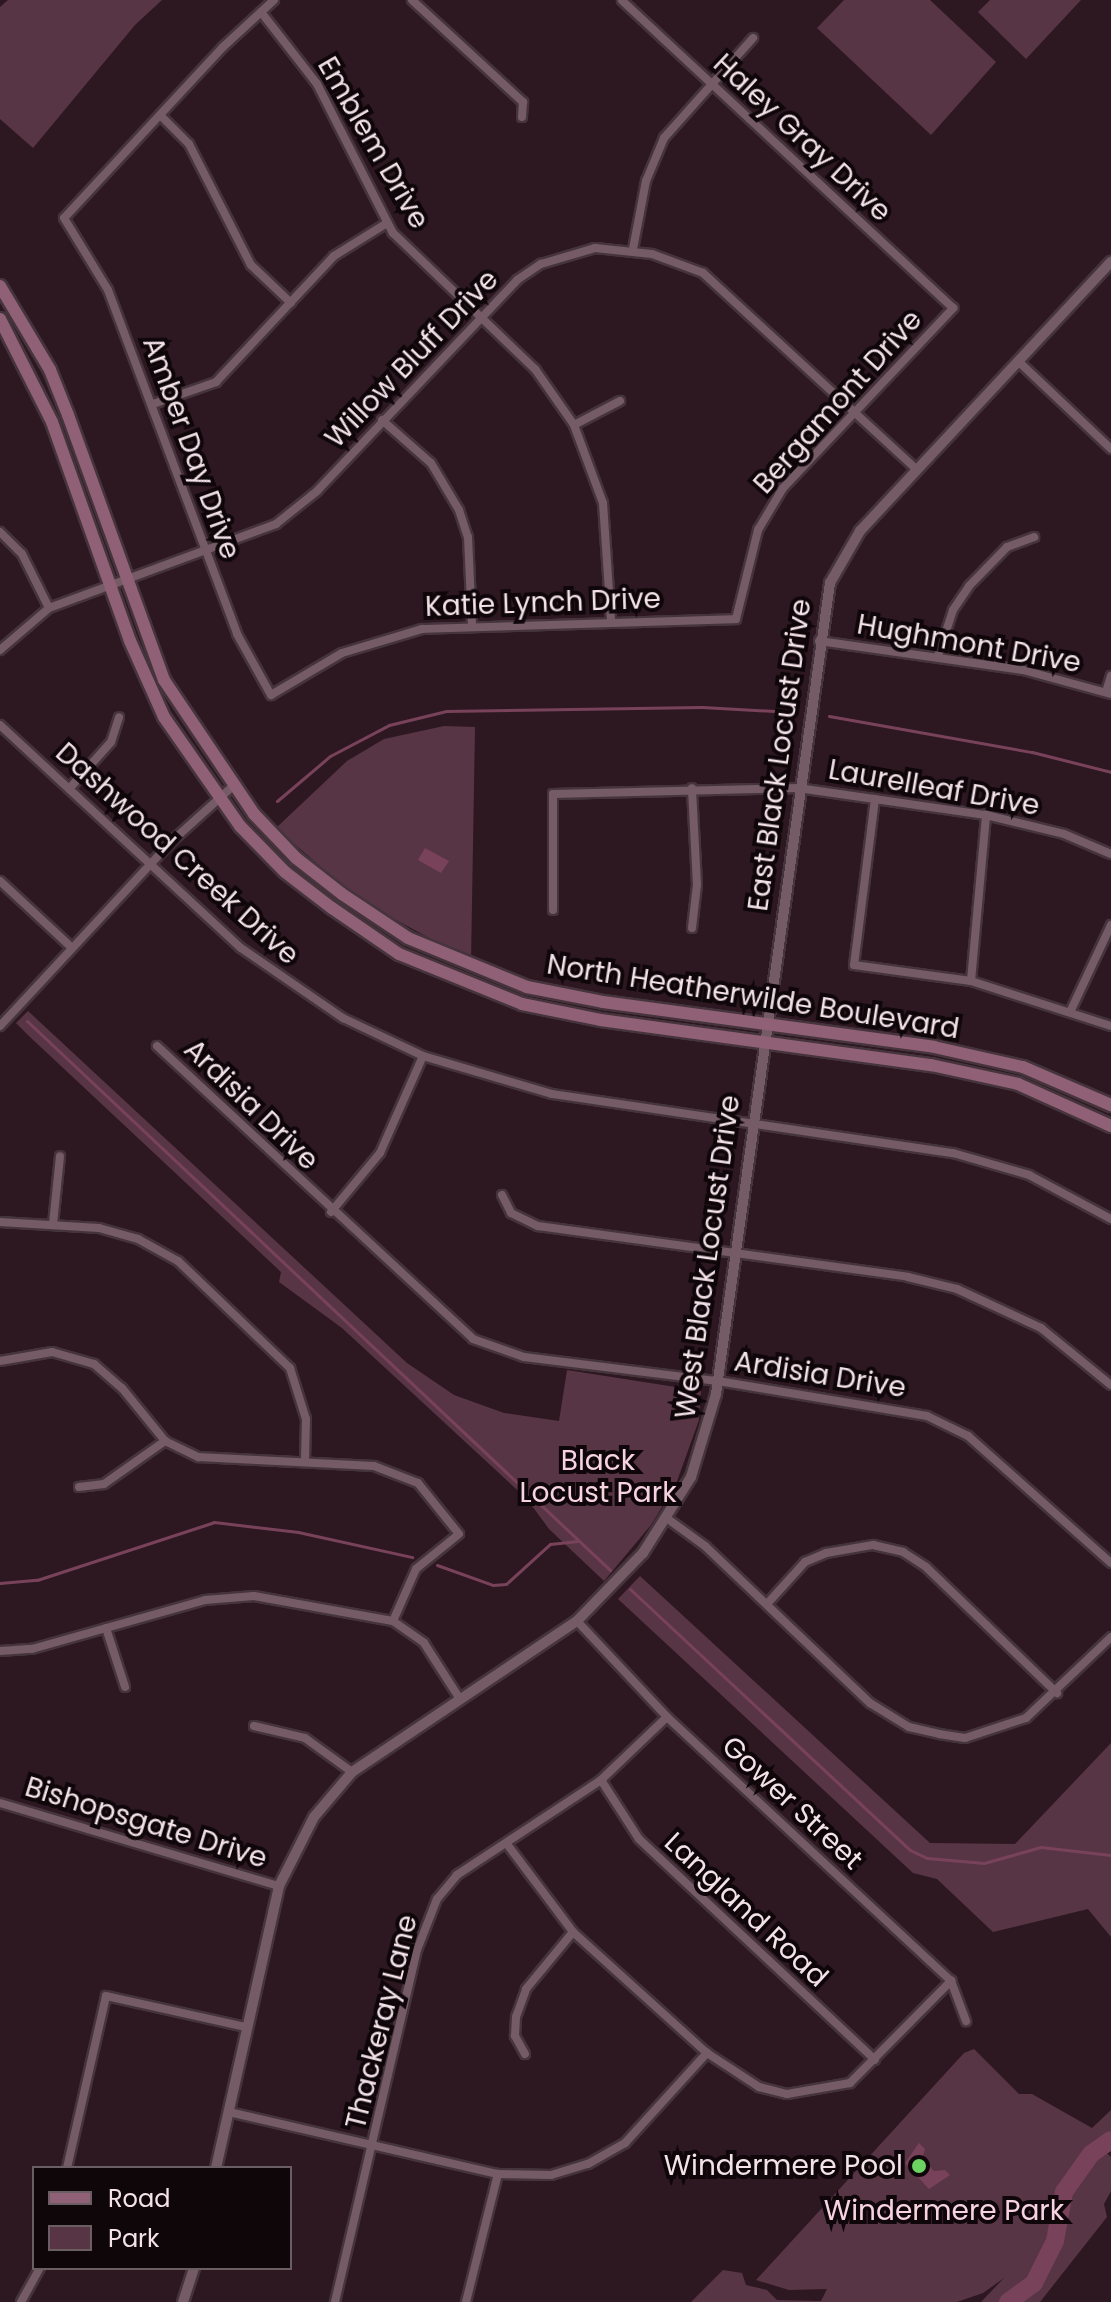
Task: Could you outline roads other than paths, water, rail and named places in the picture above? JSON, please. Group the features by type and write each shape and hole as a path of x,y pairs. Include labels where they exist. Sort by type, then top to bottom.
{"main road":[{"name":"North Heatherwilde Boulevard","path":"0,286 50,370 164,680 232,787 275,838 332,886 408,938 465,965 564,995 934,1047 1023,1067 1111,1105"},
{"name":"North Heatherwilde Boulevard","path":"0,319 46,407 111,587 164,717 218,798 262,850 332,908 399,954 457,981 574,1015 931,1065 1018,1084 1111,1126"}],"street":[{"path":"274,0 160,115 189,144 251,265 291,303"},
{"path":"412,0 523,102 522,117"},
{"name":"Haley Gray Drive","path":"622,0 953,308"},
{"name":"Emblem Drive","path":"261,12 317,84 387,223 535,369 574,425 603,503 611,621"},
{"path":"633,249 643,193 657,152 672,125 753,38"},
{"name":"Amber Day Drive","path":"160,115 64,218 108,290 237,634 271,695"},
{"path":"153,404 216,382 334,256 387,223"},
{"name":"Willow Bluff Drive","path":"0,650 49,608 127,582 276,524 301,507 479,316 541,264 595,248 633,249 703,273 916,469"},
{"name":"East Black Locust Drive","path":"766,1024 819,641 830,583 843,556 916,469 1111,262"},
{"name":"Bergamont Drive","path":"736,619 749,555 769,510 853,412 953,308"},
{"path":"1018,361 1111,449"},
{"path":"574,425 620,401"},
{"path":"382,420 431,463 459,510 468,537 472,625"},
{"path":"0,532 22,554 49,608"},
{"path":"938,656 953,610 969,586 1007,547 1034,537"},
{"name":"Katie Lynch Drive","path":"271,695 318,664 368,642 422,629 472,625 736,619"},
{"name":"Hughmont Drive","path":"819,641 1023,670 1108,693"},
{"path":"1108,693 1111,676"},
{"path":"69,789 111,742 119,717"},
{"name":"Dashwood Creek Drive","path":"0,725 150,865 288,983 343,1018 423,1056 552,1094 753,1122 991,1163 1029,1175 1111,1219"},
{"path":"0,1026 150,865 232,787"},
{"path":"692,788 697,885 692,928"},
{"name":"Laurelleaf Drive","path":"553,910 553,794 692,788 798,788 986,815 1064,834 1111,854"},
{"path":"875,799 854,965 971,981 1071,1010 1111,1026"},
{"path":"971,981 986,815"},
{"path":"0,881 71,947"},
{"path":"1071,1010 1111,925"},
{"name":"West Black Locust Drive","path":"216,2166 279,1886 314,1817 352,1772 577,1621 613,1588 668,1519 701,1451 718,1381 766,1024"},
{"name":"Ardisia Drive","path":"157,1046 450,1321 495,1348 524,1357 880,1405 949,1425 1017,1475 1111,1563"},
{"path":"331,1212 376,1161 423,1056"},
{"path":"53,1224 60,1156"},
{"path":"502,1195 511,1213 538,1226 736,1252 957,1289 1041,1328 1111,1385"},
{"path":"0,1222 99,1228 156,1247 271,1346 299,1387 306,1419 305,1461"},
{"path":"0,1361 52,1352 94,1364 122,1388 165,1441 198,1457 374,1466 418,1483 459,1534 416,1569 393,1621"},
{"path":"79,1487 104,1484 165,1441"},
{"path":"668,1519 767,1604 870,1703 909,1727 965,1738 997,1732 1026,1718 1057,1693 1111,1637"},
{"path":"767,1604 805,1562 826,1553 873,1545 903,1552 926,1567 1057,1693"},
{"path":"0,1651 32,1649 235,1595 393,1621 424,1643 460,1699"},
{"name":"Gower Street","path":"577,1621 667,1717 951,1981 966,2021"},
{"path":"106,1628 125,1687"},
{"name":"Thackeray Lane","path":"335,2302 426,1923 457,1875 601,1780 667,1717"},
{"path":"254,1726 305,1738 352,1772"},
{"name":"Langland Road","path":"601,1780 639,1839 875,2060"},
{"name":"Bishopsgate Drive","path":"0,1803 279,1886"},
{"path":"507,1844 573,1932 707,2053 736,2076 787,2094 850,2083 951,1981"},
{"path":"525,2054 516,2026 526,1989 573,1932"},
{"path":"67,2166 106,1996 246,2027"},
{"path":"229,2112 498,2174 551,2175 588,2164 625,2143 707,2053"},
{"path":"466,2302 498,2174"},
{"path":"21,2302 39,2270"},
{"path":"183,2302 193,2270"}],"waterway":[{"path":"277,801 330,756 389,725 446,711 702,707 792,712"},
{"path":"829,716 1032,752 1111,772"},
{"path":"27,1021 610,1570"},
{"path":"0,1583 37,1580 214,1522 298,1532 412,1557"},
{"path":"437,1565 493,1585 506,1584 550,1544 578,1541"},
{"path":"630,1589 910,1850 927,1858 984,1863 1041,1847 1111,1855"},
{"path":"1008,2302 1034,2283 1055,2241 1064,2192 1091,2154 1111,2140"}],"place":[{"name":"Windermere Pool","path":"919,2166"}],"park label":[{"name":"Black Locust Park","path":"598,1477"},
{"name":"Windermere Park","path":"944,2211"}]}
